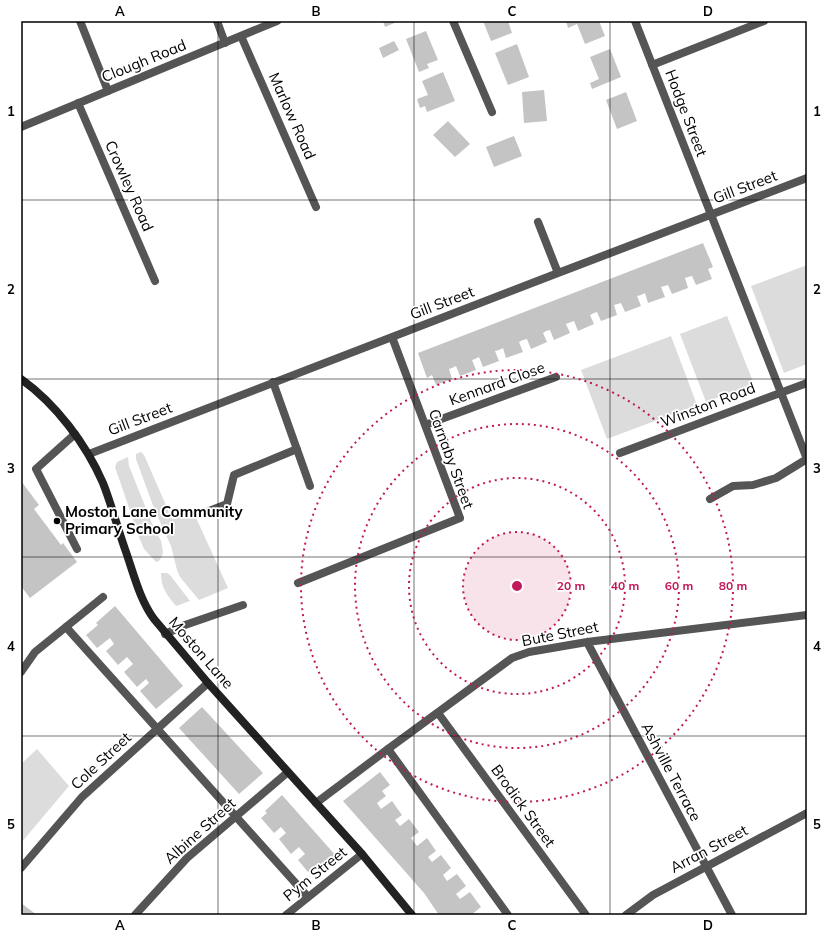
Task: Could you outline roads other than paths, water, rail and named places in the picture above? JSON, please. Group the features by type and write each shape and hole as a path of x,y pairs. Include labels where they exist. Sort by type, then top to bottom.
{"street":[{"path":"80,21 108,91"},
{"path":"217,21 225,43"},
{"name":"Clough Road","path":"21,127 277,21"},
{"path":"453,21 492,112"},
{"name":"Hodge Street","path":"635,21 807,459"},
{"path":"652,64 764,21"},
{"name":"Marlow Road","path":"241,36 316,207"},
{"name":"Crowley Road","path":"78,103 155,281"},
{"name":"Gill Street","path":"89,454 558,272 807,178"},
{"path":"538,222 558,272"},
{"name":"Carnaby Street","path":"298,583 460,518 392,337"},
{"name":"Kennard Close","path":"424,425 556,377"},
{"name":"Moston Lane","path":"21,380 31,386 46,401 76,434 89,454 103,484 135,578 150,614 165,634 208,683 362,854 412,915"},
{"path":"273,382 310,486"},
{"name":"Winston Road","path":"620,453 807,383"},
{"path":"76,434 36,469 77,549"},
{"path":"209,511 227,504 234,475 297,449"},
{"path":"710,499 733,486 754,485 776,478 807,459"},
{"path":"21,672 35,652 103,598"},
{"path":"165,634 185,625 243,605"},
{"name":"Bute Street","path":"316,803 512,658 529,652 587,642 807,615"},
{"path":"66,627 308,897"},
{"name":"Ashville Terrace","path":"587,642 732,915"},
{"name":"Cole Street","path":"21,868 82,797 208,683"},
{"name":"Brodick Street","path":"438,713 586,915"},
{"path":"388,749 508,915"},
{"name":"Albine Street","path":"135,915 187,858 288,772"},
{"name":"Arran Street","path":"626,915 653,895 705,866 807,814"},
{"name":"Pym Street","path":"286,915 362,854"}],"place":[{"name":"Moston Lane Community Primary School","path":"57,521"}]}
